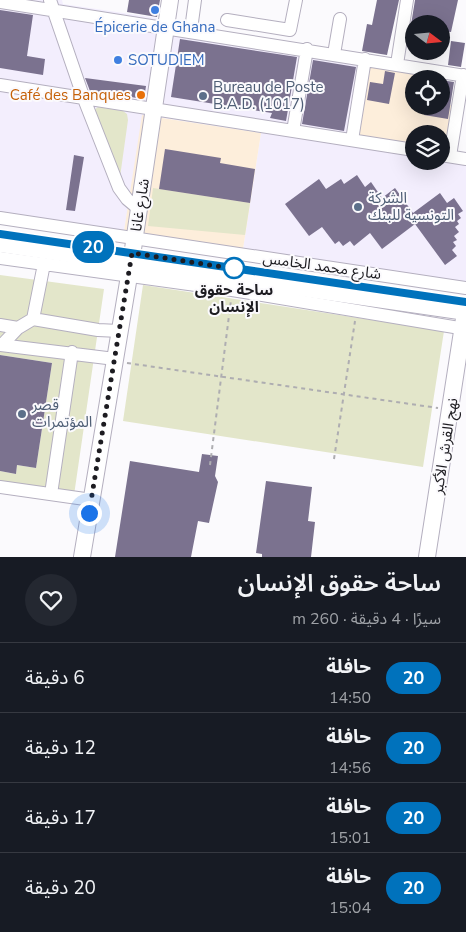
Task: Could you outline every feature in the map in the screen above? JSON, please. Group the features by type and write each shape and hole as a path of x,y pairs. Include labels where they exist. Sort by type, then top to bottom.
{"main road":[{"name":"شارع غانا","path":"82,557 132,258 170,0"},
{"name":"شارع محمد الخامس","path":"0,234 465,315"},
{"name":"شارع محمد الخامس","path":"0,244 132,258"},
{"name":"نهج القرش الأكبر","path":"427,557 465,315"}],"street":[{"path":"192,22 195,0"},
{"path":"228,20 288,31 291,29 296,0"},
{"path":"397,64 407,0"},
{"path":"0,2 51,5 166,27 464,75 450,138"},
{"path":"51,5 84,99 119,188 127,199 139,209"},
{"path":"334,54 340,20"},
{"path":"294,131 307,49"},
{"path":"352,140 365,59"},
{"path":"0,85 405,149"},
{"path":"450,157 466,159"},
{"name":"شارع محمد الخامس","path":"0,218 132,258 466,288"},
{"path":"0,258 44,264 132,258 232,290 356,311 465,315"},
{"path":"33,319 44,264"},
{"path":"1,345 18,328 33,319 98,330 119,331"},
{"path":"0,326 18,328"},
{"path":"1,345 72,352 115,359"},
{"path":"51,494 72,352"},
{"path":"0,487 92,500"}],"path":[{"path":"210,465 232,290"},
{"path":"334,459 356,311"},
{"path":"115,359 131,364 450,410"}],"shaded area":[{"path":"0,0 62,0 63,4 157,18 156,28 360,60 405,140 405,170 450,170 450,162 466,163 466,282 243,249 261,133 143,115 124,231 0,212"},
{"path":"360,60 419,70 405,70 405,115 450,115 450,105 458,106 450,161 450,125 405,125 405,155 346,145"},
{"path":"142,115 261,133 243,249 124,231"}],"green space":[{"path":"98,107 123,111 127,114 128,120 120,177 94,110"},
{"path":"153,188 250,203 245,235 148,226"},
{"path":"0,275 104,289 73,502 0,491 0,471 16,474 17,465 36,468 52,363 0,355"},
{"name":"ساحة حقوق الإنسان","path":"143,285 444,331 423,467 123,421"}],"building":[{"path":"129,0 160,0 157,17 127,12"},
{"path":"377,0 399,0 387,55 362,51 367,24 372,25"},
{"path":"415,0 458,0 451,32 450,15 413,15"},
{"path":"0,10 33,15 27,56 45,59 43,75 0,68"},
{"path":"180,39 297,57 286,121 270,118 272,113 171,97"},
{"path":"451,41 465,43 461,67 448,65"},
{"path":"313,60 356,67 344,131 302,124"},
{"path":"385,71 395,73 389,104 367,100 370,82 383,84"},
{"path":"85,78 146,86 144,99 90,91"},
{"path":"450,81 454,82 450,107"},
{"path":"424,115 449,115 448,119"},
{"path":"165,149 221,158 220,163 255,169 250,203 159,189"},
{"path":"74,155 84,157 75,211 66,210"},
{"path":"357,175 365,187 371,182 382,198 395,188 413,213 440,193 447,203 454,198 463,211 458,214 461,218 457,221 459,224 455,227 459,232 454,236 457,240 453,242 456,246 452,250 457,256 445,265 415,224 382,249 370,233 354,246 350,241 343,246 339,241 335,244 322,227 309,236 285,204 319,179 326,189 341,179 344,184"},
{"name":"قصر المؤتمرات","path":"0,355 52,363 36,468 17,465 16,474 0,471"},
{"path":"202,454 218,456 215,476 218,482 209,523 198,521 191,557 115,557 130,461 199,472"},
{"path":"266,481 312,487 308,521 315,522 311,557 262,557 262,554 256,553"}],"bus line":[{"name":"20","path":"0,234 466,302"}],"place":[{"name":"Épicerie de Ghana","path":"155,10"},
{"name":"SOTUDIEM","path":"118,60"},
{"name":"Café des Banques","path":"141,95"},
{"name":"Bureau de Poste B.A.D. (1017)","path":"203,96"},
{"name":"الشركة التونسية للبنك","path":"358,207"},
{"name":"ساحة حقوق الإنسان","path":"234,268"},
{"name":"قصر المؤتمرات","path":"22,414"}],"route":[{"path":"89,513 132,253 243,270 234,268"}]}
